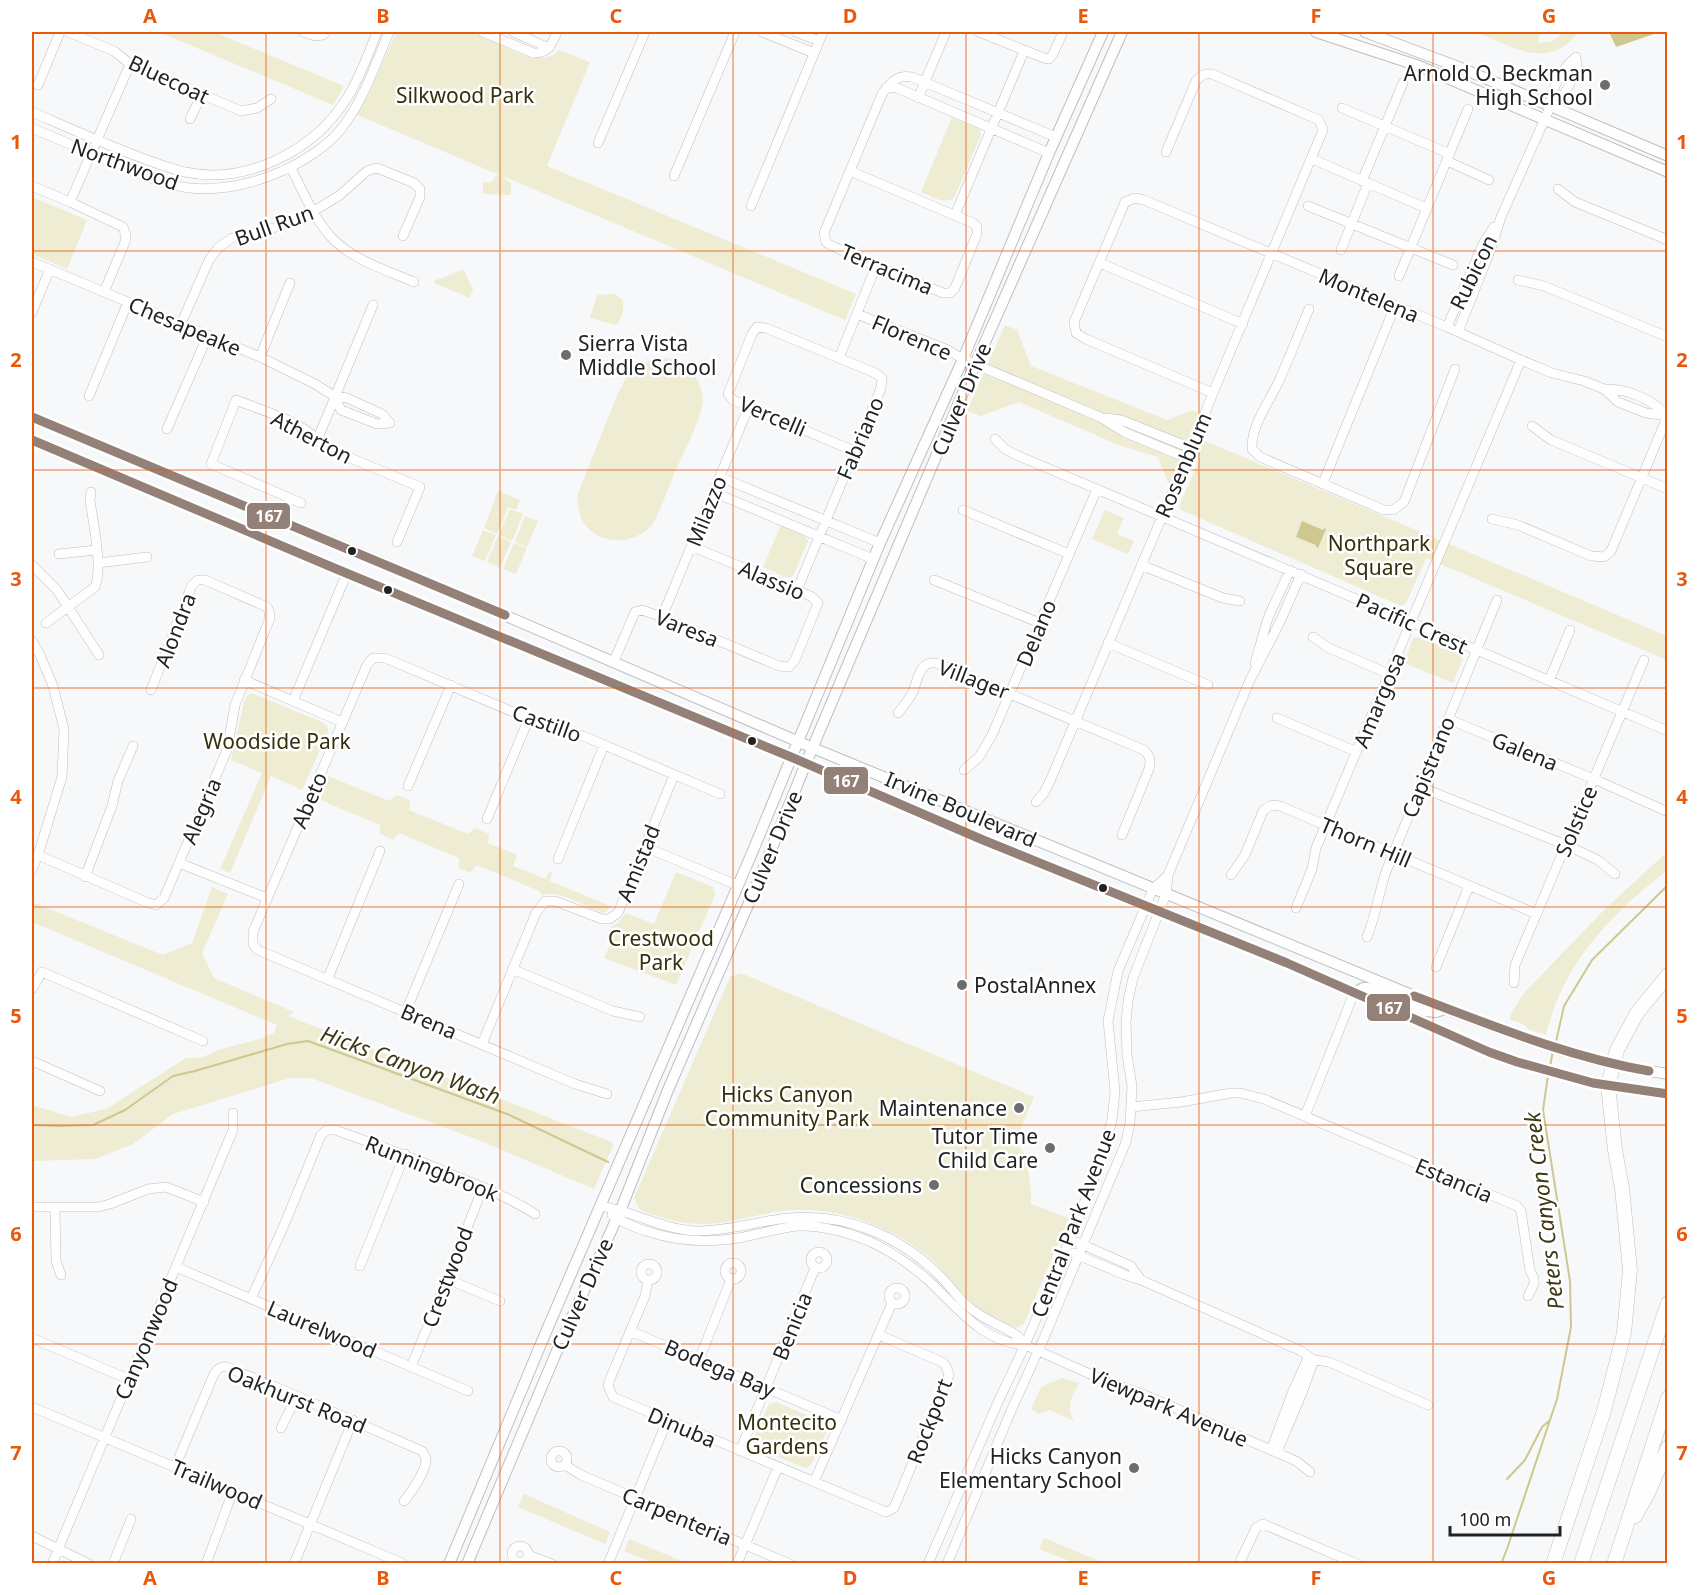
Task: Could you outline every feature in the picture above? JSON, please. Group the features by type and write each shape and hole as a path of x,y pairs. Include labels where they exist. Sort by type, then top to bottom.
{"highway":[{"path":"1553,1563 1604,1411 1624,1333 1630,1270 1608,1085 1617,1050 1637,1013 1668,975"},
{"path":"1581,1563 1668,1303"},
{"path":"1614,1563 1668,1398"},
{"path":"1623,1535 1648,1493 1668,1448"}],"main road":[{"name":"Culver Drive","path":"449,1563 543,1339 602,1206 873,559 963,359 1102,32"},
{"name":"Culver Drive","path":"466,1563 559,1346 622,1213 668,1090 806,763 976,364 1122,32"},
{"path":"1316,32 1419,66 1668,172"},
{"path":"1365,32 1461,68 1668,156"},
{"name":"Irvine Boulevard","path":"32,417 369,557 813,748 1445,1009 1527,1040 1613,1065 1668,1074"},
{"name":"Irvine Boulevard","path":"32,440 806,763 891,801 1159,911 1490,1052 1574,1079 1668,1094"},
{"path":"1354,993 1368,988 1426,1011 1436,1012 1445,1009"}],"street":[{"path":"38,85 60,32"},
{"name":"Bluecoat","path":"68,32 114,51 130,64 241,111 257,108 272,99"},
{"path":"303,32 315,36 325,33"},
{"name":"Northwood","path":"32,112 158,164 186,172 206,174 245,170 284,157 315,135 334,117 353,88 377,32"},
{"name":"Northwood","path":"32,128 167,184 190,188 233,186 260,180 291,168 340,131 360,101 389,32"},
{"path":"483,32 533,53 544,52 549,48 557,32"},
{"path":"513,32 549,48"},
{"path":"598,143 645,32"},
{"path":"674,176 735,32"},
{"path":"762,32 814,53"},
{"path":"796,32 819,41"},
{"path":"751,206 824,32"},
{"path":"918,98 946,32"},
{"path":"979,32 1049,59 1063,32"},
{"path":"1024,51 998,113 992,129 955,215 850,171 882,93 897,77 905,76 924,82 998,113 1056,138"},
{"path":"1576,57 1577,69 1563,97 1551,105 1552,93 1566,65 1576,57"},
{"path":"70,202 130,64"},
{"name":"Rosenblum","path":"1036,802 1050,781 1187,458 1322,136 1322,125 1312,117 1212,74 1203,74 1196,81 1166,152"},
{"path":"1341,250 1385,126 1403,83"},
{"path":"885,88 897,88 1049,153"},
{"path":"190,119 202,94"},
{"name":"Rubicon","path":"1458,332 1482,273 1501,217 1551,105"},
{"path":"1342,108 1449,157 1490,180"},
{"path":"1399,276 1468,110"},
{"path":"1312,159 1426,208"},
{"path":"291,168 331,238 353,255 414,282"},
{"name":"Bull Run","path":"181,324 209,260 219,247 232,238 277,227 314,211 340,195 367,171 377,168 414,183 420,189 420,197 403,236"},
{"name":"Terracima","path":"850,171 824,233 826,242 876,266 950,293 955,288 977,234 977,228 973,223 955,215"},
{"path":"32,186 119,224 125,231 125,242 104,292"},
{"path":"1558,189 1575,202 1668,240"},
{"name":"Montelena","path":"1100,263 1125,202 1135,198 1144,200 1552,373 1604,389 1618,402 1635,409 1646,413 1667,415"},
{"path":"1308,206 1454,265"},
{"name":"Rubicon","path":"1446,327 1483,244 1501,217"},
{"name":"Chesapeake","path":"32,262 260,357 334,396 347,398 382,414 390,423 377,424 341,410 334,396"},
{"path":"1213,393 1086,339 1076,333 1074,322 1100,263 1243,324"},
{"path":"839,358 876,266"},
{"path":"32,312 50,269"},
{"path":"1518,280 1545,286 1668,337"},
{"path":"260,357 290,283"},
{"path":"89,396 128,302"},
{"path":"318,438 373,305"},
{"path":"1323,483 1395,306"},
{"path":"1309,309 1257,425 1252,449 1260,457 1384,510 1393,510 1404,502 1455,369"},
{"name":"Florence","path":"857,314 948,350 963,359 1100,417 1124,432 1187,458"},
{"name":"Fabriano","path":"757,327 766,328 882,378 881,387 797,590"},
{"name":"Vercelli","path":"757,327 752,334 728,394 733,400 854,451"},
{"path":"167,429 208,335"},
{"name":"Amargosa","path":"1296,908 1312,869 1316,848 1521,360"},
{"name":"Montelena","path":"1604,389 1615,388 1640,397 1667,415"},
{"path":"1635,409 1640,397"},
{"name":"Atherton","path":"301,503 212,464 236,400 302,428 318,438 324,447 420,487 397,542"},
{"name":"Milazzo","path":"662,616 749,406"},
{"path":"1492,519 1518,525 1591,556 1604,557 1611,551 1667,415"},
{"name":"Florence","path":"1100,417 1121,420 1191,448"},
{"path":"1532,426 1551,440 1668,489"},
{"name":"Pacific Crest","path":"995,439 1014,454 1668,731"},
{"path":"720,477 880,543"},
{"name":"Delano","path":"964,770 985,749 1097,489"},
{"path":"46,623 95,587 98,563 91,492"},
{"path":"713,492 873,559"},
{"path":"963,510 1069,554"},
{"name":"Alassio","path":"691,546 797,590 812,597 818,603 795,660 789,667"},
{"path":"59,554 96,550"},
{"path":"98,563 147,557"},
{"path":"32,565 57,590 99,655"},
{"path":"1141,565 1223,598 1240,601"},
{"name":"Central Park Avenue","path":"1250,680 1268,618 1290,570"},
{"path":"293,701 347,573"},
{"name":"Central Park Avenue","path":"947,1563 1126,1142 1132,1086 1125,1023 1133,978 1166,894 1168,875 1250,680 1280,622 1301,574"},
{"name":"Alondra","path":"151,690 192,585 198,580 211,582 267,607 269,612"},
{"path":"934,580 1040,623"},
{"name":"Capistrano","path":"1367,937 1393,853 1497,600"},
{"name":"Varesa","path":"614,661 635,612 642,610 662,616 779,666 789,667"},
{"name":"Alegria","path":"85,876 156,905 164,898 226,750 235,705 270,618 269,612"},
{"path":"1549,681 1570,630"},
{"path":"1313,636 1329,648 1389,674"},
{"path":"32,641 36,657 53,686 64,729 62,777 32,870"},
{"path":"1108,643 1208,684"},
{"name":"Castillo","path":"373,658 385,658 559,730 583,736 720,794"},
{"name":"Abeto","path":"253,944 254,932 267,898 367,665 373,658"},
{"name":"Solstice","path":"1514,983 1515,965 1644,660"},
{"name":"Villager","path":"898,713 913,691 920,671 925,664 930,662 943,664 1144,750 1151,761 1149,769 1122,835"},
{"path":"244,680 342,722"},
{"path":"408,786 451,685"},
{"path":"1277,717 1357,752"},
{"path":"487,819 529,718"},
{"name":"Galena","path":"1448,719 1668,812"},
{"path":"558,859 604,745"},
{"path":"38,855 85,876 112,806 118,781 133,746"},
{"name":"Amistad","path":"513,969 536,913 545,901 555,901 595,918 606,920 618,913 674,775"},
{"path":"1420,787 1566,845 1598,860 1615,874"},
{"name":"Thorn Hill","path":"1231,875 1245,855 1263,811 1274,805 1537,914"},
{"path":"645,847 737,885"},
{"path":"328,978 380,851"},
{"path":"179,862 267,898"},
{"name":"Central Park Avenue","path":"928,1563 1066,1250 1102,1158 1112,1120 1115,1091 1108,1021 1112,995 1118,971 1145,906 1153,889 1168,875"},
{"path":"406,1011 459,884"},
{"path":"1436,967 1470,886"},
{"name":"Brena","path":"253,944 258,950 575,1084 607,1094"},
{"path":"482,1044 513,969 613,1011 640,1017"},
{"path":"32,989 42,972 203,1041"},
{"path":"1305,1116 1354,993"},
{"path":"32,1061 100,1091"},
{"name":"Estancia","path":"1131,1107 1240,1093 1264,1099 1517,1206 1521,1211 1530,1271 1535,1277 1528,1296"},
{"name":"Canyonwood","path":"52,1563 233,1130 233,1113"},
{"name":"Runningbrook","path":"251,1299 321,1135 327,1130 335,1130 405,1154 483,1187 535,1215"},
{"path":"360,1266 405,1154"},
{"path":"32,1208 98,1207 148,1189 166,1187 204,1202"},
{"name":"Crestwood","path":"411,1367 483,1187"},
{"path":"602,1206 622,1213"},
{"path":"55,1208 56,1261 61,1275"},
{"name":"Viewpark Avenue","path":"622,1213 664,1226 698,1231 727,1229 790,1218 829,1218 864,1226 884,1234 916,1253 969,1308 1017,1335 1025,1345"},
{"name":"Viewpark Avenue","path":"622,1213 636,1227 674,1239 715,1241 799,1226 844,1233 873,1243 906,1262 930,1282 966,1319 984,1330 1011,1344 1025,1345 1274,1451 1296,1461 1310,1472"},
{"path":"844,1233 847,1222"},
{"path":"1070,1239 1131,1266 1141,1280"},
{"path":"1066,1250 1141,1280 1301,1351 1311,1359 1329,1362 1428,1405"},
{"name":"Laurelwood","path":"176,1267 468,1391"},
{"name":"Benicia","path":"740,1451 815,1268"},
{"path":"447,1279 500,1300"},
{"path":"699,1360 731,1279"},
{"path":"630,1331 645,1296 648,1280"},
{"path":"814,1482 892,1303"},
{"name":"Bodega Bay","path":"630,1331 842,1420"},
{"name":"Dinuba","path":"630,1331 608,1386 613,1397 618,1401 881,1510 891,1511"},
{"name":"Rockport","path":"879,1335 942,1362 949,1375 891,1511"},
{"path":"32,1338 128,1380"},
{"path":"1274,1451 1302,1393 1311,1359"},
{"name":"Oakhurst Road","path":"176,1467 217,1369 222,1366 422,1451 426,1461 413,1491 404,1501"},
{"path":"280,1428 297,1396"},
{"name":"Trailwood","path":"32,1407 402,1563"},
{"path":"294,1563 353,1420"},
{"path":"608,1563 667,1421"},
{"name":"Carpenteria","path":"565,1464 581,1475 790,1563"},
{"path":"737,1563 778,1467"},
{"path":"206,1563 233,1491"},
{"path":"113,1563 130,1519"},
{"path":"1239,1563 1254,1532 1263,1524 1358,1563"},
{"path":"32,1536 90,1563"},
{"path":"528,1555 552,1563"}],"green space":[{"name":"Silkwood Park","path":"440,30 467,32 526,56 549,57 559,50 590,62 547,166 856,294 845,320 357,115 369,94 396,32"},
{"name":"Silkwood Park","path":"159,32 214,32 344,86 333,105"},
{"path":"1476,32 1541,32 1537,43 1552,41 1565,32 1578,32 1567,44 1555,51 1543,53 1516,49"},
{"path":"952,117 977,128 981,135 954,198 946,201 921,192"},
{"path":"496,175 500,175 511,183 511,195 483,194 483,182 492,182"},
{"path":"32,197 87,220 67,269 32,254"},
{"path":"463,269 473,289 470,298 434,283 435,280"},
{"path":"615,294 623,301 623,313 617,325 590,318 597,295"},
{"name":"Northpark Square","path":"1005,325 1017,330 1031,366 1167,420 1192,410 1200,413 1191,435 1667,636 1667,660 1426,558 1406,603 1401,606 1181,510 1179,506 1201,456 1184,449 1169,485 1158,457 1121,446 1019,402 981,416 967,411"},
{"path":"663,358 681,363 697,379 703,401 699,417 652,525 637,536 628,539 601,537 584,523 579,512 577,496 618,393 630,371 640,364"},
{"path":"498,491 520,500 516,510 508,507 497,534 484,528"},
{"path":"510,509 523,514 512,541 499,535"},
{"path":"1105,510 1124,518 1117,534 1134,541 1128,554 1092,539"},
{"path":"525,516 538,521 527,547 515,542"},
{"path":"781,525 804,535 808,541 793,576 788,578 763,567"},
{"path":"483,530 496,535 485,561 472,556"},
{"path":"498,536 511,542 500,568 487,562"},
{"path":"514,543 527,548 516,574 503,569"},
{"path":"1420,637 1461,655 1463,658 1453,683 1404,663 1413,638"},
{"name":"Woodside Park","path":"250,694 322,722 328,727 328,732 302,790 271,776 230,873 220,869 262,773 231,760 244,702"},
{"path":"328,776 389,801 397,795 410,800 409,810 468,834 475,828 489,834 488,843 517,855 513,866 546,879 550,871 552,872 550,881 610,906 603,913 564,896 542,895 539,891 477,865 470,873 459,868 459,858 399,833 393,840 380,834 380,825 318,799"},
{"path":"1667,852 1667,871 1627,904 1592,942 1576,964 1553,1010 1546,1035 1510,1020 1511,1014 1524,993 1605,909"},
{"name":"Crestwood Park","path":"676,872 713,887 715,895 676,985 604,958 615,934 611,927 618,923 626,913 654,924"},
{"path":"212,887 228,894 202,953 214,978 294,1012 288,1016 614,1143 594,1189 481,1141 311,1078 290,1078 173,1114 133,1144 95,1159 32,1161 32,1105 71,1117 106,1109 186,1058 201,1058 218,1050 256,1040 274,1033 277,1025 32,922 32,902 163,955 192,943"},
{"name":"Hicks Canyon Community Park","path":"741,973 1034,1097 1016,1139 1028,1170 1031,1204 1069,1218 1024,1324 1016,1328 974,1305 922,1251 899,1236 861,1220 827,1212 797,1210 720,1223 694,1224 655,1216 640,1210 634,1198 730,977"},
{"path":"1062,1378 1079,1383 1070,1406 1074,1421 1050,1410 1040,1414 1031,1409 1041,1387"},
{"name":"Montecito Gardens","path":"776,1402 825,1423 828,1429 811,1465 805,1468 756,1448 753,1440 769,1404"},
{"path":"524,1494 610,1532 605,1544 518,1507"},
{"path":"1044,1538 1104,1563 1075,1563 1039,1549"},
{"path":"629,1539 687,1563 654,1563 624,1551"}],"shaded area":[{"path":"1609,32 1660,32 1616,47"},
{"path":"1302,521 1323,530 1326,529 1318,548 1296,537"}],"waterway":[{"name":"Peters Canyon Creek","path":"1555,1046 1564,1006 1592,960 1668,885"},
{"name":"Hicks Canyon Wash","path":"32,1125 93,1125 125,1110 173,1076 287,1044 308,1041 507,1114 608,1162"},
{"name":"Peters Canyon Creek","path":"1550,1066 1553,1051"},
{"name":"Peters Canyon Creek","path":"1501,1564 1557,1399 1571,1327 1570,1281 1543,1110 1548,1075"},
{"name":"Hicks Canyon Wash","path":"1507,1479 1525,1460 1542,1427 1549,1421"}],"transit line":[{"name":"167","path":"32,417 505,615"},
{"name":"167","path":"32,440 791,757 983,840 1287,963 1489,1052 1593,1083 1668,1094"},
{"name":"167","path":"1414,996 1559,1049 1649,1071"}],"place":[{"name":"Arnold O. Beckman High School","path":"1605,85"},
{"name":"Sierra Vista Middle School","path":"566,355"},
{"name":"PostalAnnex","path":"962,985"},
{"name":"Maintenance","path":"1019,1108"},
{"name":"Tutor Time Child Care","path":"1050,1148"},
{"name":"Concessions","path":"934,1185"},
{"name":"Hicks Canyon Elementary School","path":"1134,1468"}]}
